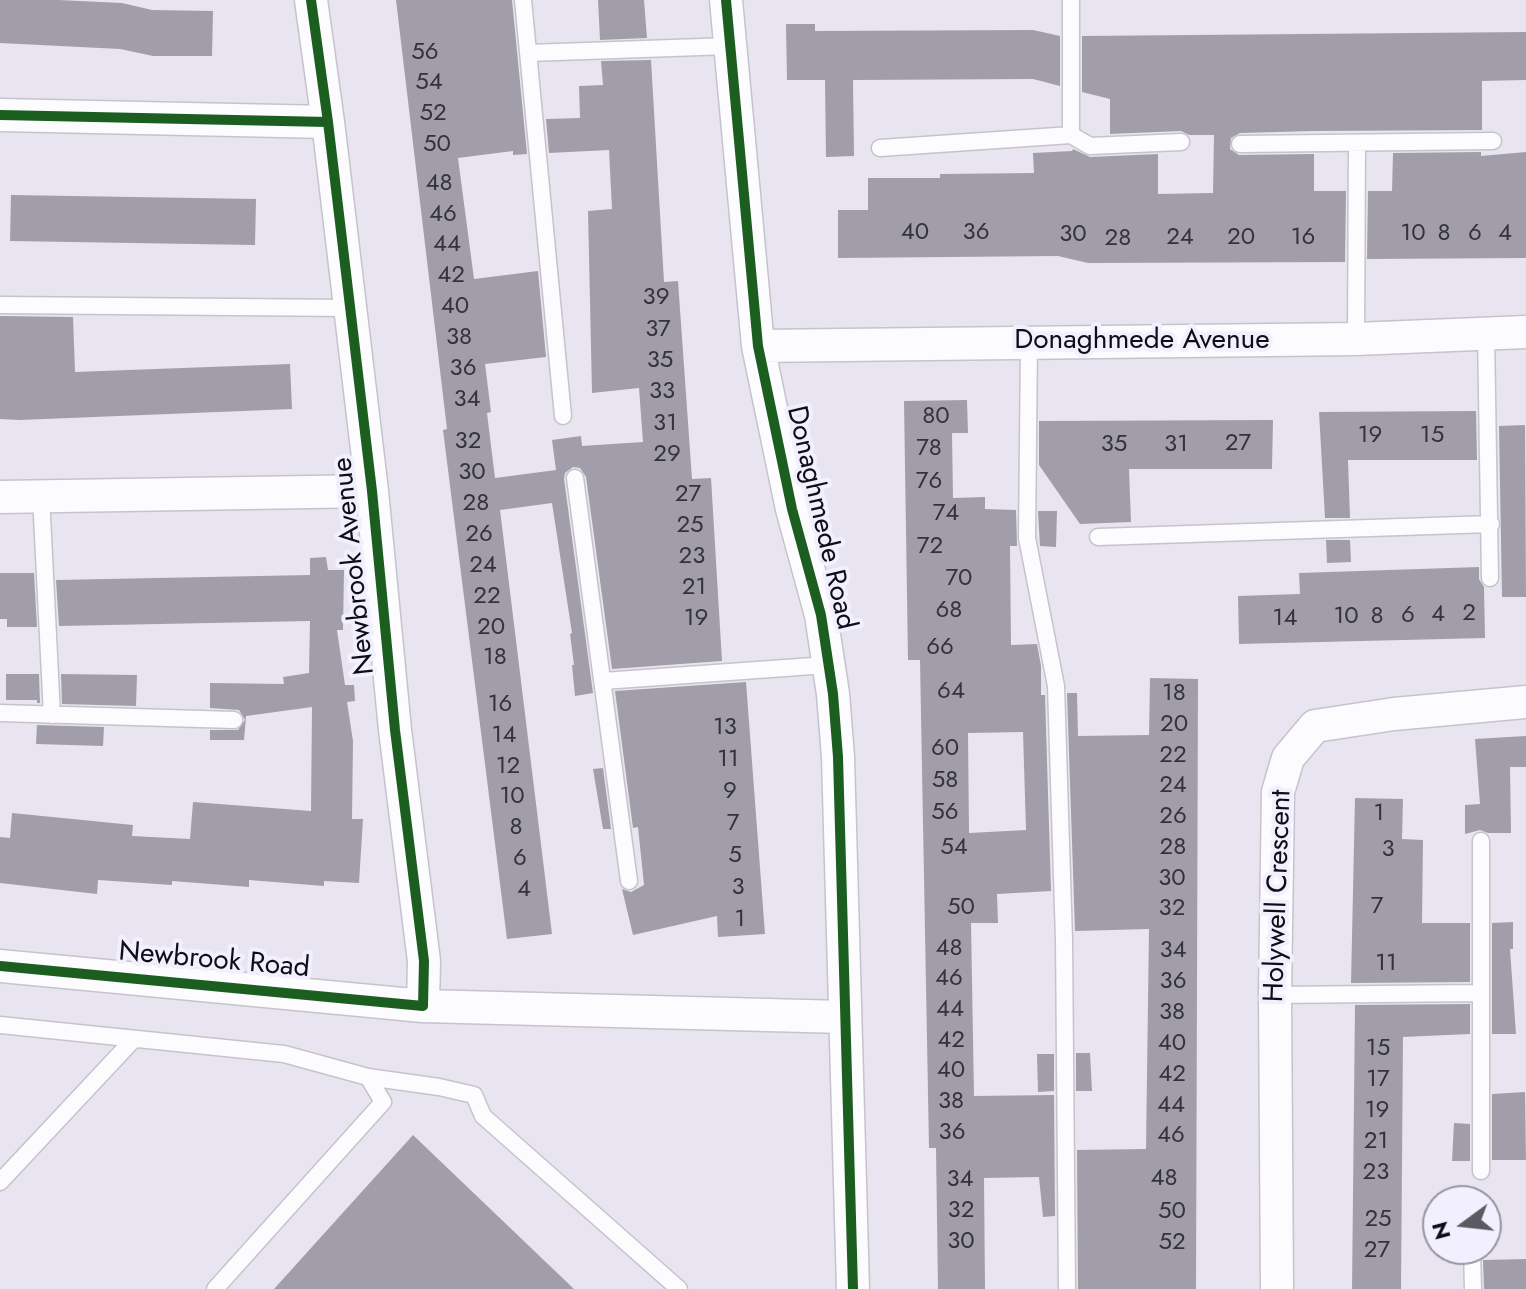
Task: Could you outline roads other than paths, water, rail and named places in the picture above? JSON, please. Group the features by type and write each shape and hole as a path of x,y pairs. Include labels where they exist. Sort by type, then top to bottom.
{"street":[{"name":"Newbrook Avenue","path":"311,0 372,491 395,730 424,961 423,1006"},
{"name":"Donaghmede Road","path":"726,0 758,346 792,509 821,615 838,757 853,1289"},
{"path":"0,115 328,122"},
{"name":"Donaghmede Avenue","path":"758,346 1356,339 1526,332"},
{"name":"Newbrook Avenue","path":"0,497 372,491"},
{"name":"Holywell Crescent","path":"1277,1289 1275,995 1278,792 1288,758 1315,726 1394,714 1526,702"},
{"name":"Newbrook Road","path":"0,966 423,1006 844,1017"}],"lane":[{"path":"523,0 563,416"},
{"path":"1071,0 1071,135"},
{"path":"528,53 730,46"},
{"path":"880,148 1071,135 1090,146 1181,142"},
{"path":"1240,144 1493,141"},
{"path":"1356,339 1357,143"},
{"path":"0,305 350,308"},
{"path":"1486,333 1490,578"},
{"path":"1029,342 1027,538 1056,686 1064,940 1067,1289"},
{"path":"575,478 629,881"},
{"path":"41,496 52,715"},
{"path":"1098,537 1491,524"},
{"path":"603,681 827,665"},
{"path":"0,713 234,720"},
{"path":"1481,841 1481,1171"},
{"path":"1275,995 1480,993"},
{"path":"0,1025 284,1054 368,1077 474,1095 483,1116 679,1289"},
{"path":"0,1182 133,1040"},
{"path":"215,1289 383,1102 368,1077"},
{"path":"1472,1265 1473,1289"}]}
